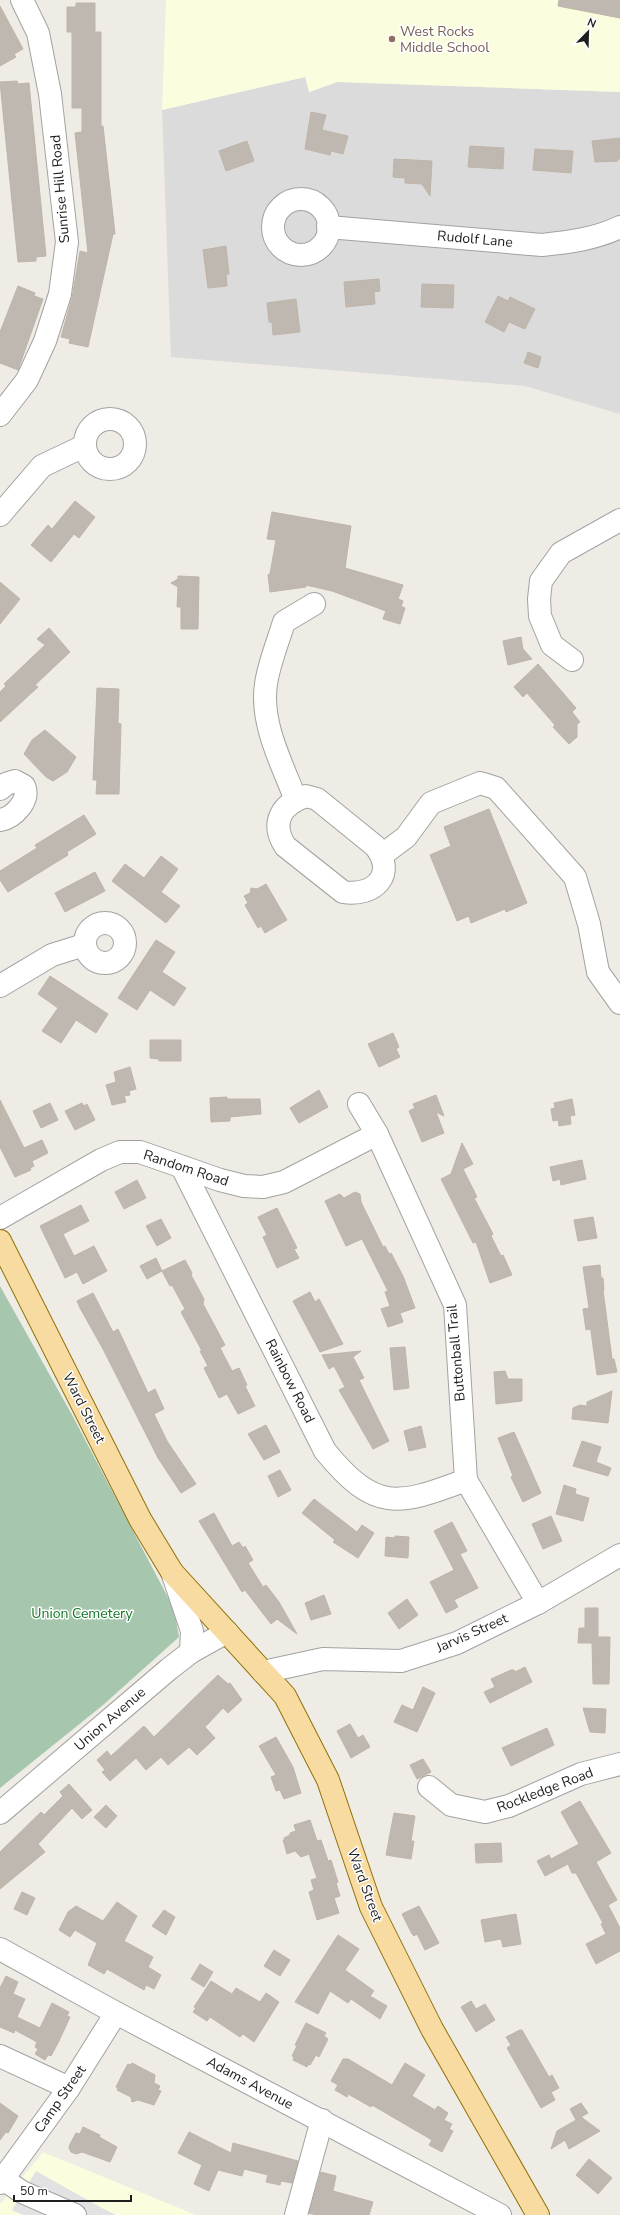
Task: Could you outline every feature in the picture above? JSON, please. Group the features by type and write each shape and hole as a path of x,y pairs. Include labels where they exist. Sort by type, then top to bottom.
{"main road":[{"name":"Ward Street","path":"0,1241 140,1519 172,1572 285,1696 328,1780 371,1907 432,2029 538,2215"}],"street":[{"name":"Sunrise Hill Road","path":"0,415 26,380 45,341 60,294 67,242 50,94 38,33 22,0"},
{"name":"Rudolf Lane","path":"328,226 542,244 576,242 607,233 620,227"},
{"path":"0,515 28,480 42,466 84,446"},
{"path":"572,660 552,645 540,616 539,599 541,581 561,553 620,520"},
{"path":"296,800 273,741 265,708 266,684 284,622 314,604"},
{"path":"0,790 6,784 15,781 24,786 27,795 25,800 7,818 0,820"},
{"path":"382,855 406,837 431,803 480,783 496,788 575,878 588,924 598,972 620,1003"},
{"path":"306,796 317,799 375,846 385,862 383,874 377,884 361,893 355,894 343,892 285,846 278,836 280,817 286,807 296,800 306,796"},
{"path":"0,986 52,955 84,946"},
{"name":"Buttonball Trail","path":"359,1104 377,1134 455,1305 466,1480 538,1603"},
{"name":"Random Road","path":"0,1218 101,1160 120,1152 140,1152 182,1167 244,1186 263,1187 284,1182 377,1134"},
{"name":"Rainbow Road","path":"182,1167 326,1451 343,1472 366,1491 390,1499 412,1498 466,1480"},
{"name":"Jarvis Street","path":"263,1672 323,1659 401,1661 457,1643 538,1603 620,1555"},
{"name":"Ward Street","path":"172,1572 192,1631 191,1652"},
{"name":"Union Avenue","path":"0,1813 169,1669 191,1652 227,1632"},
{"name":"Rockledge Road","path":"429,1787 451,1805 485,1812 509,1806 581,1774 620,1764"},
{"name":"Adams Avenue","path":"0,1950 116,2013 322,2120 500,2215"},
{"name":"Camp Street","path":"1,2181 69,2088 116,2013"},
{"path":"0,2056 69,2088"},
{"path":"296,2215 322,2120"},
{"path":"1,2181 22,2192 75,2215"}],"shaded area":[{"name":"West Rocks Middle School","path":"166,0 620,0 620,92 337,82 309,92 305,77 162,110"},
{"path":"305,77 310,92 337,82 620,92 620,414 525,386 171,357 162,110"},
{"path":"43,2152 196,2215 0,2215 0,2204"},
{"path":"36,2171 116,2215 23,2215 12,2210"}],"green space":[{"name":"Union Cemetery","path":"0,1286 71,1413 174,1609 179,1637 103,1705 0,1788"}],"building":[{"path":"559,0 620,0 620,18 558,6"},
{"path":"76,3 95,3 95,32 101,32 101,126 103,126 115,234 113,234 88,347 69,343 70,339 61,337 72,298 80,251 88,253 75,133 82,132 82,108 72,108 72,32 67,32 67,7 76,7"},
{"path":"0,6 23,49 14,54 16,57 0,66"},
{"path":"17,81 18,84 29,83 46,256 36,257 36,261 18,262 0,82"},
{"path":"311,112 326,115 322,130 348,136 343,154 331,151 330,155 305,149"},
{"path":"620,138 620,159 617,159 618,161 595,162 592,141"},
{"path":"247,141 254,161 226,171 219,151"},
{"path":"470,146 504,148 503,169 468,167"},
{"path":"535,149 573,151 571,173 533,170"},
{"path":"394,159 432,161 430,196 422,184 405,183 405,178 393,177"},
{"path":"226,246 229,274 226,274 227,286 208,288 203,250"},
{"path":"379,279 380,291 374,292 375,304 346,307 344,282"},
{"path":"422,284 454,285 453,308 421,307"},
{"path":"18,286 35,293 34,296 43,299 18,370 0,363 0,332"},
{"path":"498,296 508,301 510,297 535,309 525,329 509,322 504,332 485,322"},
{"path":"296,299 300,332 273,335 272,322 269,322 267,303"},
{"path":"528,352 541,357 538,368 524,363"},
{"path":"75,501 95,517 79,538 74,534 51,562 31,545 48,525 52,529"},
{"path":"272,512 351,526 345,568 403,585 398,599 403,601 401,606 405,608 400,624 383,619 386,611 332,591 306,585 306,587 270,592 268,575 270,574 276,540 267,539"},
{"path":"178,576 199,577 198,629 181,629 181,607 177,607 178,587 171,583 178,579"},
{"path":"0,582 20,599 0,624"},
{"path":"49,628 70,652 35,685 38,687 0,722 0,692 6,686 4,684 45,645 37,639"},
{"path":"521,637 523,649 532,659 508,665 503,641"},
{"path":"538,664 576,708 572,712 580,722 577,724 577,737 569,744 553,727 555,725 527,693 523,697 514,687"},
{"path":"97,688 119,689 118,723 121,724 119,794 96,794 97,780 93,780"},
{"path":"45,730 76,757 67,772 53,781 46,777 24,754 32,740"},
{"path":"489,809 527,903 506,912 505,909 471,923 469,916 457,921 430,855 451,846 444,827"},
{"path":"84,815 96,834 67,852 68,855 8,892 0,880 0,871 37,848 35,845"},
{"path":"161,856 178,869 161,892 180,906 166,923 112,881 125,864 144,878"},
{"path":"95,872 105,891 65,912 55,893"},
{"path":"266,884 287,920 265,933 261,926 258,928 245,905 248,903 244,896 250,893 251,888 257,889"},
{"path":"156,940 175,952 162,972 186,988 174,1006 150,990 137,1010 118,998"},
{"path":"50,976 108,1014 96,1033 76,1020 61,1043 42,1031 58,1008 38,994"},
{"path":"393,1033 399,1047 396,1049 400,1057 379,1067 368,1044"},
{"path":"150,1040 181,1040 181,1061 159,1061 159,1059 150,1058"},
{"path":"130,1067 136,1089 129,1091 130,1095 124,1096 126,1102 112,1105 106,1085 116,1082 114,1072"},
{"path":"319,1090 328,1107 299,1123 290,1108"},
{"path":"436,1095 444,1116 436,1112 444,1133 422,1142 409,1111 415,1108 413,1104"},
{"path":"227,1097 227,1099 260,1099 261,1114 230,1117 230,1121 211,1122 210,1098"},
{"path":"572,1099 575,1115 570,1116 571,1124 559,1126 558,1120 553,1121 551,1109 555,1108 554,1103"},
{"path":"0,1100 24,1148 42,1140 48,1153 32,1161 34,1166 30,1168 31,1170 15,1177 0,1147"},
{"path":"50,1103 58,1120 41,1128 33,1111"},
{"path":"82,1103 84,1106 87,1104 95,1120 75,1130 65,1111"},
{"path":"462,1143 473,1164 463,1169 477,1197 474,1198 493,1234 491,1236 501,1256 503,1255 512,1275 490,1283 476,1242 473,1243 441,1179 451,1174"},
{"path":"582,1160 586,1179 561,1185 560,1179 553,1181 550,1167"},
{"path":"137,1180 146,1198 124,1209 115,1192"},
{"path":"355,1192 360,1194 361,1202 383,1247 385,1246 389,1254 391,1253 403,1276 415,1308 400,1313 403,1322 388,1327 381,1309 390,1306 385,1292 388,1291 362,1239 346,1246 325,1201 340,1194 344,1198"},
{"path":"81,1205 89,1221 63,1234 74,1256 94,1246 107,1271 83,1284 77,1272 65,1278 40,1226"},
{"path":"277,1208 297,1248 294,1249 299,1258 277,1268 263,1237 267,1235 258,1217"},
{"path":"593,1217 597,1238 578,1241 574,1220"},
{"path":"161,1219 171,1238 157,1246 146,1226"},
{"path":"156,1258 162,1271 147,1279 140,1266"},
{"path":"185,1260 204,1299 203,1304 225,1345 220,1348 232,1371 239,1368 247,1385 245,1386 255,1406 238,1414 227,1394 219,1398 204,1368 208,1366 200,1351 202,1351 181,1312 185,1309 172,1285 170,1286 162,1271"},
{"path":"600,1265 601,1278 603,1278 603,1290 612,1359 614,1359 617,1372 597,1375 591,1331 590,1329 586,1330 583,1309 589,1308 583,1267"},
{"path":"310,1292 315,1302 319,1299 343,1344 320,1352 293,1301"},
{"path":"93,1293 113,1332 118,1329 148,1393 155,1389 164,1409 154,1414 167,1441 196,1484 181,1493 158,1458 103,1349 80,1308 77,1301"},
{"path":"405,1347 409,1388 394,1390 390,1348"},
{"path":"361,1351 353,1357 364,1378 359,1380 389,1441 373,1449 339,1390 345,1387 334,1366 329,1369 322,1355"},
{"path":"505,1371 508,1379 522,1379 522,1401 496,1404 494,1372"},
{"path":"612,1391 608,1423 572,1419 573,1408 580,1405 587,1406 587,1402"},
{"path":"266,1425 280,1452 264,1460 248,1434"},
{"path":"421,1426 426,1447 409,1451 404,1431"},
{"path":"514,1432 541,1493 523,1502 511,1477 513,1476 498,1438"},
{"path":"582,1441 601,1447 596,1462 611,1468 608,1476 573,1466"},
{"path":"280,1470 291,1490 278,1497 268,1476"},
{"path":"564,1485 576,1489 575,1494 589,1498 583,1521 556,1514"},
{"path":"314,1499 357,1532 362,1525 374,1533 358,1558 333,1542 335,1540 302,1513"},
{"path":"214,1513 232,1546 239,1542 243,1548 245,1546 253,1560 248,1563 263,1587 266,1585 279,1602 297,1634 277,1619 271,1624 245,1590 242,1592 199,1521"},
{"path":"551,1516 562,1541 543,1549 532,1524"},
{"path":"452,1522 467,1551 460,1554 478,1588 454,1600 458,1607 446,1613 430,1582 454,1570 434,1531"},
{"path":"395,1536 409,1537 408,1558 385,1556 386,1537 395,1538"},
{"path":"324,1595 331,1614 311,1620 305,1603"},
{"path":"407,1599 418,1615 399,1629 388,1613"},
{"path":"585,1608 598,1608 598,1637 610,1637 609,1684 593,1684 592,1643 578,1643 579,1628 585,1628"},
{"path":"525,1667 532,1682 490,1703 484,1692 495,1687 491,1679 511,1670 514,1670 515,1672"},
{"path":"218,1675 228,1684 230,1683 242,1700 228,1713 223,1708 205,1727 215,1738 197,1755 189,1747 168,1765 161,1757 146,1770 136,1758 110,1781 102,1772 105,1770 97,1760 107,1751 111,1756 144,1726 154,1737"},
{"path":"423,1687 435,1693 417,1732 394,1722 402,1705 413,1710"},
{"path":"583,1708 606,1709 605,1733 590,1732"},
{"path":"350,1724 358,1738 363,1735 370,1747 351,1758 337,1731"},
{"path":"547,1728 554,1745 511,1766 502,1748"},
{"path":"276,1737 293,1767 301,1793 284,1799 280,1790 276,1791 271,1777 276,1775 259,1746"},
{"path":"423,1759 431,1772 417,1779 410,1765"},
{"path":"69,1784 92,1810 82,1819 72,1808 38,1844 45,1852 0,1889 0,1852 41,1812 44,1815 63,1796 60,1792"},
{"path":"580,1801 611,1853 596,1862 617,1900 608,1905 620,1928 620,1951 596,1964 586,1944 606,1934 601,1924 603,1923 576,1873 572,1873 568,1864 545,1876 537,1861 549,1855 551,1859 579,1844 561,1812"},
{"path":"106,1805 117,1816 106,1828 94,1817"},
{"path":"394,1813 415,1816 411,1841 414,1841 411,1859 386,1855"},
{"path":"310,1820 317,1841 321,1840 328,1861 331,1860 338,1882 336,1883 340,1896 334,1898 339,1913 317,1920 309,1892 314,1890 311,1880 317,1878 309,1854 301,1857 295,1851 287,1854 283,1840 290,1835 290,1833 296,1831 294,1825"},
{"path":"501,1843 502,1862 476,1863 475,1844"},
{"path":"22,1892 35,1898 27,1915 14,1909"},
{"path":"117,1902 137,1916 124,1941 153,1957 148,1967 161,1975 154,1989 146,1985 144,1990 107,1969 104,1974 88,1965 97,1943 75,1930 70,1937 59,1930 68,1912 76,1906 103,1921"},
{"path":"419,1906 439,1943 425,1950 417,1934 414,1936 412,1934 402,1914"},
{"path":"164,1910 175,1917 166,1935 152,1926"},
{"path":"516,1914 521,1944 503,1947 501,1939 485,1942 481,1920"},
{"path":"338,1935 359,1949 345,1970 374,1991 370,1996 387,2006 380,2019 351,1999 348,2003 330,1991 318,2014 295,2002"},
{"path":"274,1950 290,1960 280,1976 264,1966"},
{"path":"200,1964 213,1972 204,1987 191,1979"},
{"path":"6,1976 18,1982 13,1994 25,1999 17,2017 40,2028 52,2003 69,2012 67,2016 70,2017 59,2041 51,2056 48,2055 45,2060 35,2054 38,2049 35,2047 37,2042 15,2030 14,2033 0,2027 0,1988"},
{"path":"211,1981 232,1994 236,1988 260,2002 266,1993 279,2002 254,2042 243,2034 240,2037 210,2017 207,2021 193,2012 196,2008 194,2007"},
{"path":"471,2001 476,2009 485,2004 495,2020 476,2032 461,2007"},
{"path":"306,2023 326,2033 324,2036 328,2039 319,2057 316,2055 307,2067 293,2060 294,2057 292,2056 297,2046 295,2045"},
{"path":"522,2030 549,2077 552,2075 559,2088 551,2092 555,2100 541,2108 507,2048 511,2045 506,2037"},
{"path":"343,2059 348,2059 392,2085 405,2063 425,2075 412,2096 435,2110 438,2106 448,2113 444,2120 452,2124 449,2129 453,2131 442,2152 429,2145 432,2140 372,2105 371,2107 348,2094 347,2097 335,2090 338,2085 331,2081"},
{"path":"132,2063 155,2075 154,2083 160,2086 158,2090 161,2091 154,2105 138,2100 132,2102 131,2097 117,2090 118,2088 116,2087 124,2071 128,2064 130,2065"},
{"path":"0,2103 18,2116 8,2133 6,2132 0,2140"},
{"path":"581,2103 588,2113 581,2117 600,2131 569,2149 565,2140 551,2149 557,2131 576,2120 570,2109"},
{"path":"83,2127 100,2135 99,2137 117,2147 110,2162 82,2152 76,2154 71,2152 69,2148 70,2144 76,2133 80,2134"},
{"path":"189,2132 231,2153 233,2143 298,2161 292,2183 281,2181 280,2185 266,2182 268,2175 244,2169 242,2176 218,2170 209,2191 194,2184 202,2165 178,2153"},
{"path":"589,2159 612,2178 598,2194 576,2175"},
{"path":"321,2172 336,2176 333,2191 373,2202 369,2215 316,2215 309,2213"}],"place":[{"name":"West Rocks Middle School","path":"392,39"}]}
